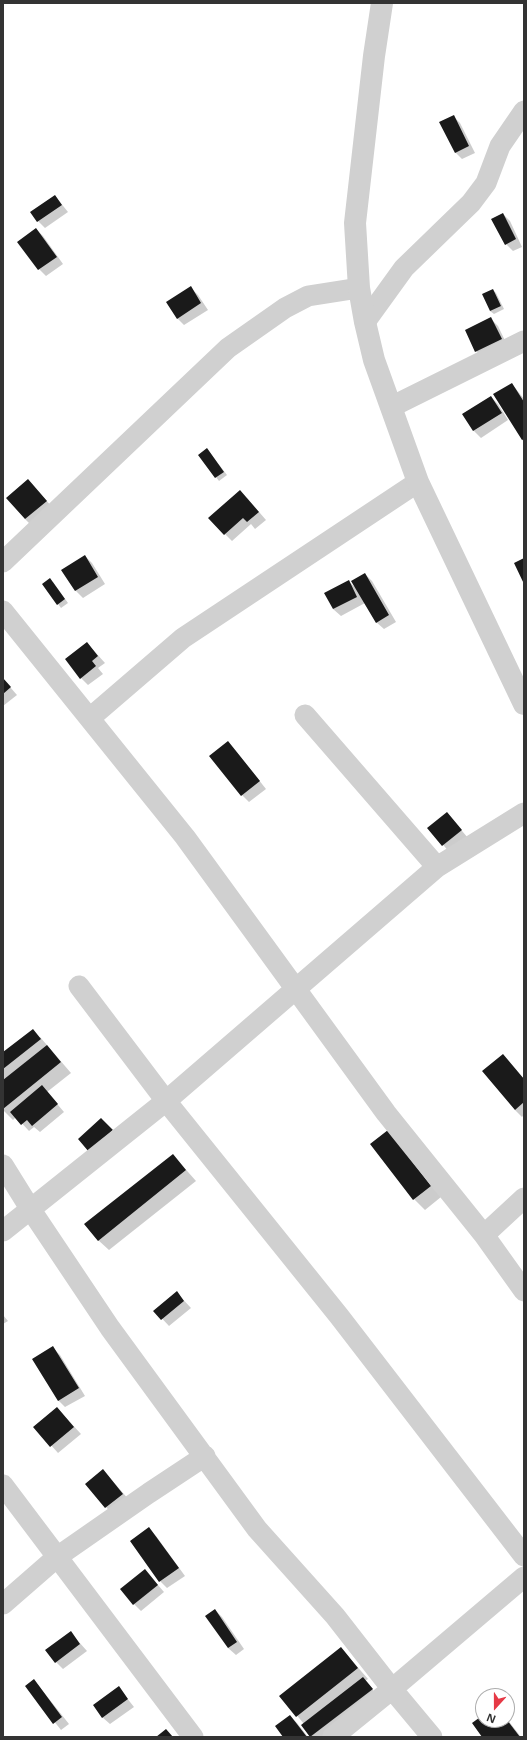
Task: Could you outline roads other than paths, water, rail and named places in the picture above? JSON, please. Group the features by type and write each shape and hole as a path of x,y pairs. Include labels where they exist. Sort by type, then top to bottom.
{"street":[{"path":"382,3 374,56 355,224 359,288 365,322 374,360 418,482 524,704"},
{"path":"365,322 404,268 472,203 486,183 500,146 524,111"},
{"path":"3,562 228,348 285,308 308,296 359,288"},
{"path":"391,408 524,341"},
{"path":"90,718 183,638 418,482"},
{"path":"3,611 185,837 386,1113 484,1235 524,1291"},
{"path":"305,715 437,867"},
{"path":"3,1231 166,1102 437,867 524,813"},
{"path":"79,986 166,1102 339,1316 524,1556"},
{"path":"3,1165 31,1210 110,1328 257,1529 335,1616 432,1737"},
{"path":"484,1235 524,1198"},
{"path":"3,1604 57,1558 149,1493 205,1456"},
{"path":"3,1486 193,1737"},
{"path":"333,1737 524,1577"}]}
